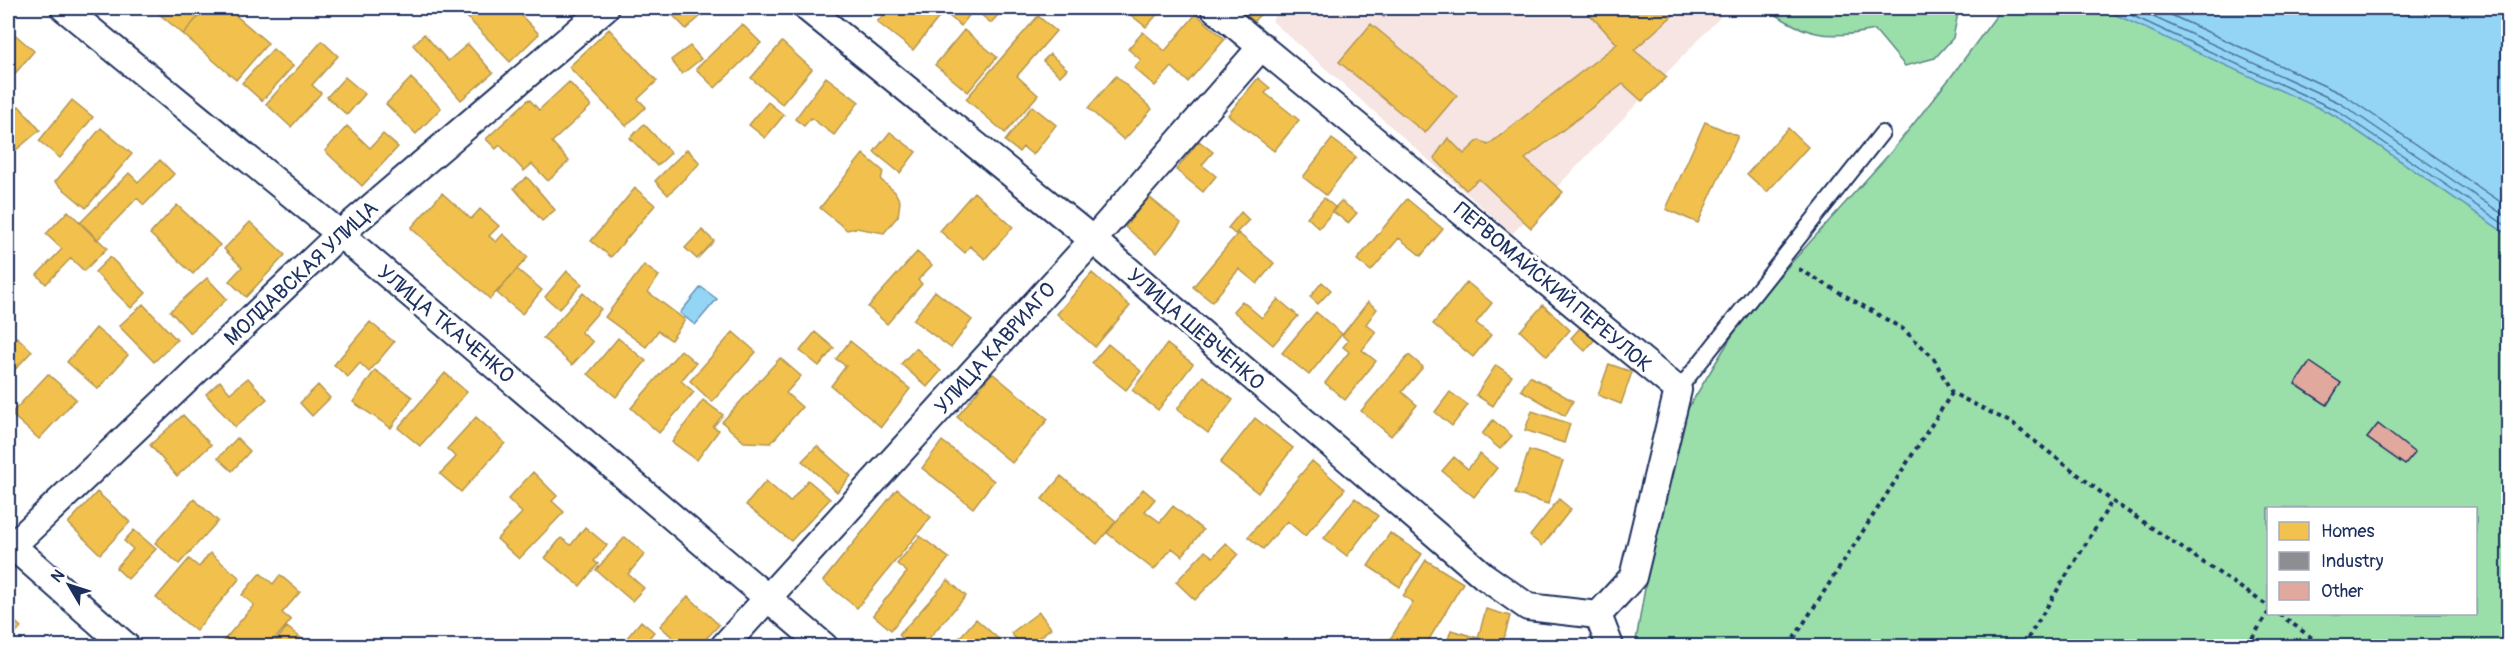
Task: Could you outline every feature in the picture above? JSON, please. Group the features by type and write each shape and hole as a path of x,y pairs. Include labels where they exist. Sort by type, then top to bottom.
{"street":[{"name":"УЛИЦА ТКАЧЕНКО","path":"64,8 340,234 824,646"},
{"name":"МОЛДАВСКАЯ УЛИЦА","path":"9,546 340,234 605,8"},
{"name":"УЛИЦА ШЕВЧЕНКО","path":"807,8 1093,240 1484,576 1528,608 1598,615"},
{"name":"ПЕРВОМАЙСКИЙ ПЕРЕУЛОК","path":"1214,8 1678,390"},
{"name":"УЛИЦА КАВРИАГО","path":"724,646 1093,240 1262,46"},
{"path":"1610,646 1598,615 1633,577 1678,390"},
{"path":"9,546 126,646"}],"lane":[{"path":"1678,390 1882,133"}],"path":[{"path":"1782,259 1903,329 1933,357 1952,393 2010,422 2112,501 2267,605"},
{"path":"1789,646 1952,393"},
{"path":"2023,646 2112,501"},
{"path":"2247,646 2267,615"},
{"path":"2280,615 2323,646"}],"shaded area":[{"path":"1279,8 1729,8 1512,234 1272,21"}],"green space":[{"path":"1766,8 1959,8 1953,38 1935,58 1905,66 1875,30 1844,35 1818,33 1793,25"},
{"path":"2002,8 2101,8 2334,115 2508,235 2508,646 1635,646 1675,430 1733,334 1774,282 1891,152"}],"water":[{"path":"2101,8 2508,8 2508,235 2334,115"},
{"path":"701,287 717,299 695,325 680,313"}],"building: Homes":[{"path":"163,8 206,8 183,34 158,13"},
{"path":"206,8 227,8 268,43 236,80 183,34"},
{"path":"476,8 514,8 539,34 510,62 466,16"},
{"path":"666,8 710,8 686,29"},
{"path":"889,8 930,8 940,16 913,50 877,22"},
{"path":"948,8 1004,8 991,23 974,9 961,26 944,12"},
{"path":"1122,8 1163,8 1146,27"},
{"path":"1238,8 1266,8 1254,21"},
{"path":"1584,8 1681,8 1634,50 1667,77 1642,101 1623,84 1525,159 1563,192 1531,228 1479,179 1466,190 1434,158 1448,138 1464,154 1479,140 1488,145 1617,44"},
{"path":"1196,14 1225,39 1188,82 1172,67 1155,86 1134,68 1141,60 1128,49 1143,32 1165,51"},
{"path":"1038,16 1056,31 1017,76 1038,95 1005,133 966,99"},
{"path":"742,24 761,43 715,88 696,69"},
{"path":"1371,24 1457,95 1425,133 1339,62"},
{"path":"609,29 657,81 638,99 646,107 626,126 569,67"},
{"path":"964,30 997,57 968,92 935,65"},
{"path":"11,31 34,51 8,82 8,35"},
{"path":"424,34 448,61 468,44 493,73 461,100 413,45"},
{"path":"322,41 338,56 312,85 321,93 291,127 266,104"},
{"path":"782,42 812,69 782,104 751,78"},
{"path":"690,46 701,59 682,74 671,60"},
{"path":"273,49 293,66 262,101 242,83"},
{"path":"1050,54 1067,69 1060,76 1043,61"},
{"path":"1116,76 1152,109 1124,140 1088,108"},
{"path":"345,77 365,94 347,115 327,97"},
{"path":"826,77 859,102 834,135 811,118 804,126 795,119"},
{"path":"411,78 441,108 416,134 386,104"},
{"path":"1258,78 1270,88 1265,93 1299,120 1274,151 1228,115"},
{"path":"569,82 591,106 552,142 569,161 548,181 532,164 524,171 500,145 496,149 486,139 529,99 539,110"},
{"path":"72,100 93,117 60,158 39,141"},
{"path":"768,102 784,115 765,138 749,125"},
{"path":"19,106 40,130 9,156 8,115"},
{"path":"1032,106 1056,125 1033,155 1023,147 1019,152 1005,141"},
{"path":"1705,122 1738,136 1698,223 1666,209"},
{"path":"644,124 671,153 657,166 630,138"},
{"path":"347,126 370,148 383,134 398,147 362,186 325,151"},
{"path":"101,128 132,154 86,208 55,182"},
{"path":"1788,128 1808,147 1767,192 1747,174"},
{"path":"890,132 916,152 900,173 874,152"},
{"path":"1332,139 1356,157 1326,195 1303,177"},
{"path":"1199,141 1213,152 1202,165 1216,176 1203,192 1176,170"},
{"path":"687,149 700,163 668,195 655,181"},
{"path":"863,154 883,171 881,180 895,192 900,202 898,216 884,233 856,228 847,230 820,208"},
{"path":"160,160 174,174 144,205 137,198 97,240 80,223 129,173 138,182"},
{"path":"527,177 555,210 542,221 514,188"},
{"path":"635,188 655,205 611,257 591,241"},
{"path":"974,192 1013,227 985,259 970,246 965,253 940,231"},
{"path":"442,193 471,219 480,209 499,226 489,236 496,242 503,234 528,257 490,299 411,228"},
{"path":"1149,197 1181,223 1157,253 1125,227"},
{"path":"1324,198 1336,208 1319,228 1307,217"},
{"path":"1407,199 1443,229 1421,256 1399,238 1371,271 1357,260"},
{"path":"1341,201 1357,213 1348,223 1332,211"},
{"path":"177,205 220,245 193,274 150,234"},
{"path":"68,211 107,248 84,271 71,258 46,284 37,275 62,249 46,234"},
{"path":"1241,212 1249,220 1235,234 1228,228"},
{"path":"250,222 285,255 246,297 229,281 242,267 224,249"},
{"path":"702,230 714,241 697,259 685,248"},
{"path":"1238,233 1274,263 1257,284 1239,269 1212,302 1193,287"},
{"path":"917,252 932,265 918,280 922,284 887,324 868,307"},
{"path":"110,257 146,293 131,308 95,272"},
{"path":"644,265 659,276 648,292 685,320 671,340 658,331 646,347 605,317"},
{"path":"517,269 542,290 522,314 497,293"},
{"path":"567,271 582,284 559,309 545,297"},
{"path":"1092,273 1130,306 1095,347 1057,314"},
{"path":"207,278 227,299 190,333 170,311"},
{"path":"1322,282 1331,290 1318,304 1310,297"},
{"path":"1467,282 1492,303 1476,323 1491,335 1473,357 1433,324"},
{"path":"935,291 972,320 951,348 913,320"},
{"path":"583,293 601,309 581,332 593,342 572,365 543,338"},
{"path":"1278,299 1298,316 1273,345 1233,311 1242,301 1262,318"},
{"path":"1368,302 1377,309 1366,324 1376,332 1362,350 1376,361 1345,400 1325,383 1349,352 1343,347 1348,341 1342,335"},
{"path":"143,304 177,340 154,362 119,326"},
{"path":"1543,305 1570,330 1547,356 1520,331"},
{"path":"1316,312 1342,334 1309,375 1282,353"},
{"path":"1587,320 1601,332 1585,351 1571,338"},
{"path":"370,322 394,342 369,372 360,363 348,377 334,365"},
{"path":"96,328 128,355 98,389 67,362"},
{"path":"733,332 756,352 712,402 690,381"},
{"path":"815,332 834,348 819,366 800,351"},
{"path":"17,337 32,351 8,377 8,347"},
{"path":"618,338 646,361 616,397 588,374"},
{"path":"850,341 910,389 881,427 831,386 846,366 836,359"},
{"path":"1108,344 1141,371 1126,390 1092,363"},
{"path":"1167,344 1193,364 1158,410 1132,390"},
{"path":"916,348 941,371 927,387 901,364"},
{"path":"681,350 696,363 681,381 694,392 659,433 631,408"},
{"path":"1409,355 1423,367 1402,392 1417,405 1391,436 1361,411"},
{"path":"780,358 801,376 786,393 802,407 771,443 744,442 722,422"},
{"path":"1609,364 1632,372 1621,404 1598,395"},
{"path":"1496,365 1512,376 1493,406 1476,395"},
{"path":"375,370 412,397 391,428 353,402"},
{"path":"445,373 467,392 420,446 398,428"},
{"path":"992,373 1048,419 1012,463 957,417"},
{"path":"48,374 76,399 39,439 11,414"},
{"path":"1203,376 1233,400 1208,433 1177,409"},
{"path":"1530,376 1573,401 1565,416 1521,390"},
{"path":"248,378 267,399 235,427 206,394 220,381 230,393"},
{"path":"318,385 330,398 312,416 300,403"},
{"path":"1450,392 1468,405 1452,426 1435,412"},
{"path":"703,400 723,415 713,427 719,430 697,460 672,442"},
{"path":"1532,411 1570,424 1564,443 1525,430"},
{"path":"183,415 211,445 177,476 150,445"},
{"path":"476,417 505,443 461,492 440,474 456,457 447,449"},
{"path":"1255,418 1293,448 1258,493 1220,463"},
{"path":"1493,420 1512,436 1500,449 1482,434"},
{"path":"237,438 250,451 232,471 218,458"},
{"path":"942,441 994,481 973,508 922,468"},
{"path":"817,446 851,476 837,492 802,461"},
{"path":"1529,450 1563,461 1548,504 1515,494"},
{"path":"1480,454 1497,468 1474,497 1442,471 1454,457 1468,469"},
{"path":"1312,461 1345,489 1305,536 1287,521 1263,549 1248,537"},
{"path":"533,472 557,496 552,501 564,512 519,559 497,539 522,513 508,499"},
{"path":"1061,476 1116,521 1097,544 1042,499"},
{"path":"808,480 830,499 791,541 746,505 766,481 790,502"},
{"path":"897,489 931,517 857,608 823,581"},
{"path":"1143,489 1155,499 1145,511 1160,522 1173,506 1203,530 1182,556 1172,548 1154,570 1107,533"},
{"path":"97,492 130,522 100,554 68,523"},
{"path":"1355,498 1378,516 1347,556 1324,538"},
{"path":"194,499 218,521 179,564 155,543"},
{"path":"1559,499 1571,509 1542,546 1530,536"},
{"path":"585,527 607,545 594,561 598,564 580,586 545,558 561,538 571,545"},
{"path":"134,530 156,549 128,579 116,568 133,549 124,541"},
{"path":"1390,533 1422,554 1400,587 1368,566"},
{"path":"920,536 949,558 891,630 873,615 907,572 897,564"},
{"path":"625,537 645,554 628,574 644,588 632,601 596,570"},
{"path":"1226,543 1238,554 1195,600 1176,582 1205,551 1213,557"},
{"path":"210,553 240,578 196,631 156,598 189,559 199,567"},
{"path":"1426,560 1463,583 1425,646 1386,646 1413,602 1403,596"},
{"path":"260,573 273,584 280,575 300,592 282,613 291,620 269,646 219,646 254,605 242,595"},
{"path":"948,580 966,596 922,646 912,646 899,635"},
{"path":"688,596 719,625 699,646 682,646 660,626"},
{"path":"1486,609 1510,616 1502,646 1446,646 1451,630 1478,638"},
{"path":"1039,612 1051,628 1028,646 1022,646 1011,633"},
{"path":"8,615 21,627 8,642"},
{"path":"976,619 1002,642 997,646 952,646"},
{"path":"641,621 654,632 642,646 621,645"},
{"path":"287,627 311,646 272,646"}],"building: Industry":[{"path":"1372,8 1391,8 1384,17"}],"building: Other":[{"path":"2310,362 2341,383 2327,405 2295,384"},
{"path":"2378,424 2415,453 2405,465 2367,438"}]}
